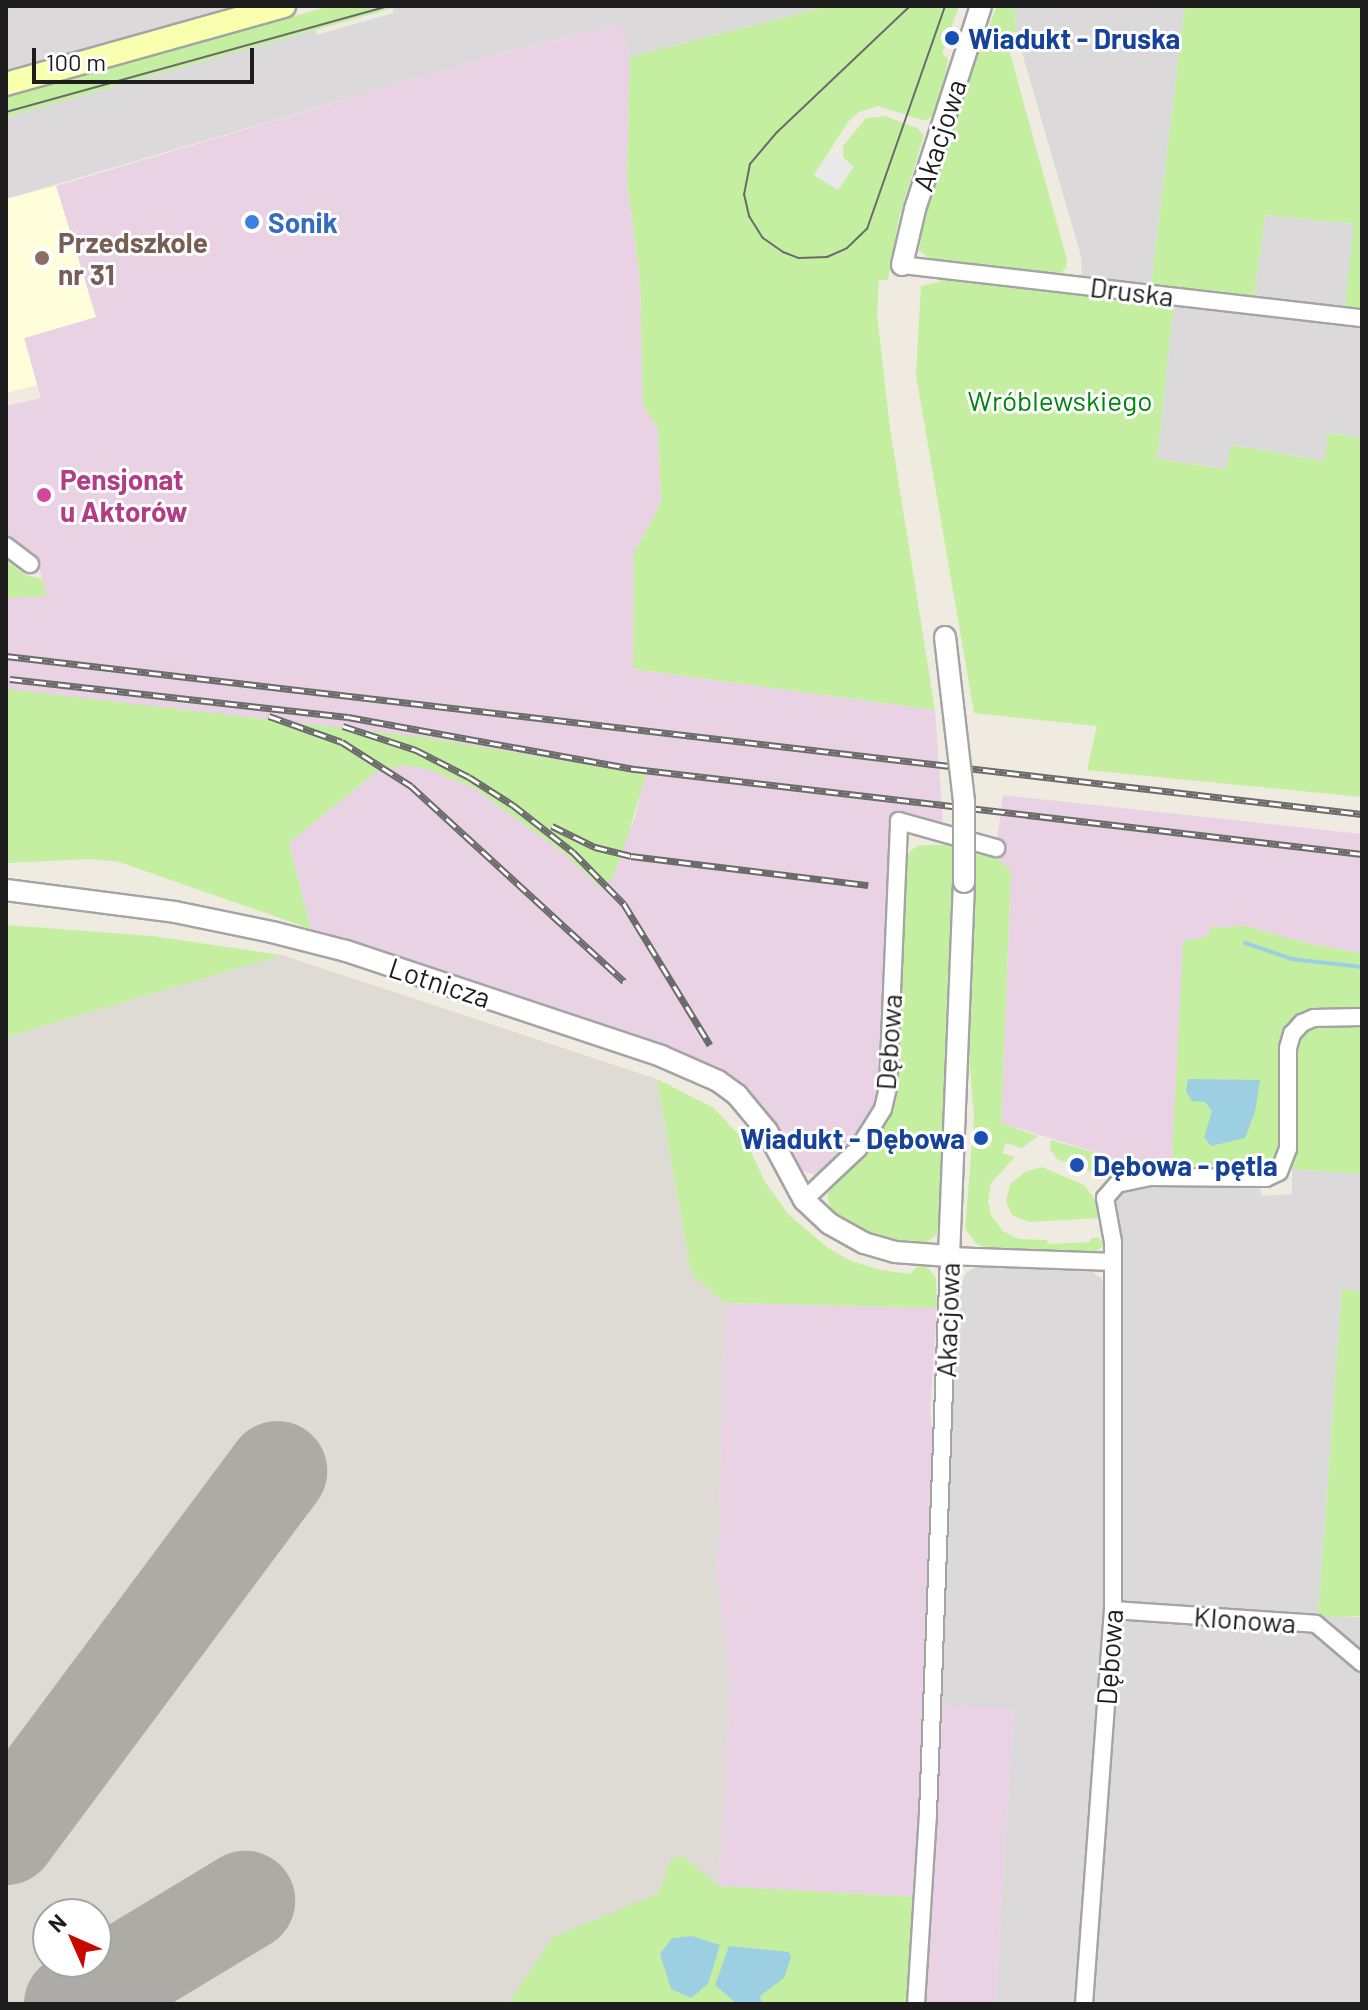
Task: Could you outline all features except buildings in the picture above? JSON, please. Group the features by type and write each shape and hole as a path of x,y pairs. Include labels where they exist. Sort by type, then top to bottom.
{"main road":[{"path":"6,84 284,6"}],"street":[{"name":"Akacjowa","path":"902,265 915,209 981,6"},
{"name":"Druska","path":"902,265 1362,318"},
{"path":"6,546 30,564"},
{"name":"Akacjowa","path":"916,2004 928,1814 964,882 964,801 945,637"},
{"name":"Dębowa","path":"804,1200 858,1149 883,1109 888,1087 899,821 996,848"},
{"name":"Lotnicza","path":"6,890 175,912 272,932 346,951 661,1056 718,1081 737,1095 767,1131 804,1200"},
{"name":"Dębowa","path":"1084,2004 1113,1610 1113,1262 1112,1226 1105,1198 1117,1184 1150,1177 1266,1178 1279,1172 1288,1149 1288,1048 1292,1034 1302,1023 1314,1018 1362,1017"},
{"path":"804,1200 830,1224 864,1243 907,1254 1113,1262"},
{"name":"Klonowa","path":"1113,1610 1316,1624 1362,1663"}],"shaded area":[{"path":"6,6 248,6 6,73"},
{"path":"829,6 630,57 618,24 502,53 6,199 6,117 315,30 317,35 393,13 393,8"},
{"path":"1015,6 1185,6 1151,286 1082,277 1081,256 1016,32"},
{"path":"619,24 630,57 627,179 640,279 643,405 658,428 661,503 634,553 633,669 935,710 943,825 891,821 880,1085 869,1119 855,1141 817,1175 796,1169 776,1128 751,1096 665,1050 311,929 289,843 376,772 401,765 425,768 474,788 564,853 602,887 635,818 642,785 6,698 6,589 46,595 37,558 6,540 6,406 41,398 24,338 96,317 56,186 484,58"},
{"path":"829,152 854,166 838,190 814,175"},
{"name":"Przedszkole nr 31","path":"56,186 96,317 24,338 37,385 6,393 6,199"},
{"path":"1265,215 1355,224 1345,307 1254,296"},
{"path":"1174,302 1362,323 1362,438 1329,433 1325,461 1231,445 1227,469 1157,459"},
{"path":"1003,795 1362,834 1362,953 1310,944 1241,925 1227,928 1212,926 1207,937 1184,941 1172,1160 1151,1164 1131,1163 1001,1123 1011,872 995,857"},
{"path":"282,955 657,1079 691,1273 725,1303 717,1579 731,1687 718,1886 909,2004 6,2004 6,1037"},
{"path":"1292,1169 1362,1174 1362,1292 1342,1290 1318,1616 1362,1617 1362,1656 1318,1617 1118,1602 1117,1194 1123,1189 1154,1184 1260,1188 1262,1196 1292,1194"},
{"path":"980,1265 1087,1269 1101,1278 1107,1291 1105,1604 1078,2004 995,2004 1014,1710 940,1705 955,1355 961,1283 967,1272"},
{"path":"725,1303 937,1308 930,1413 935,1448 916,1897 718,1886 731,1687 717,1579"},
{"path":"1119,1621 1314,1630 1362,1671 1362,2004 1094,2004"},
{"path":"940,1705 1014,1709 995,2004 921,2004"}],"green space":[{"path":"331,6 400,6 6,117 6,95"},
{"path":"829,6 959,6 942,54 948,58 944,89 934,115 925,121 878,106 859,112 848,122 814,175 838,190 853,167 843,157 843,146 866,118 885,116 917,128 924,135 899,218 888,280 879,280 877,315 890,428 935,710 633,669 634,553 661,503 658,428 643,405 640,279 627,179 630,57"},
{"path":"997,6 1015,6 1016,32 1005,35 1067,260 1066,268 1058,276 933,262 919,250 925,214 954,115"},
{"path":"1185,6 1362,6 1362,309 1345,307 1354,224 1265,215 1254,296 1151,286"},
{"name":"Wróblewskiego","path":"942,275 1174,302 1157,459 1226,469 1231,445 1324,461 1329,433 1362,438 1362,797 1087,770 1097,726 974,713 916,375 921,286 939,282"},
{"path":"6,560 25,575 43,579 46,596 6,598"},
{"path":"6,689 429,738 646,775 622,854 612,879 601,888 564,853 474,788 425,768 401,765 376,772 289,843 311,929 119,862 92,859 6,863"},
{"path":"919,845 956,845 940,1214 937,1234 924,1245 900,1244 867,1235 832,1212 827,1196 831,1186 877,1137 890,1111 905,861 910,851"},
{"path":"972,849 995,857 1011,871 1001,1123 1038,1136 1022,1148 1006,1143 1002,1153 1015,1157 991,1183 988,1201 991,1215 1003,1231 1019,1239 1047,1240 1048,1244 1090,1242 1091,1238 1099,1238 1104,1246 1093,1253 991,1250 977,1244 965,1229 974,1119 967,1029"},
{"path":"6,925 152,936 282,955 6,1037"},
{"path":"1241,925 1310,944 1362,953 1362,1010 1298,1014 1281,1035 1279,1153 1273,1165 1261,1171 1140,1173 1107,1178 1057,1159 1050,1149 1051,1140 1131,1163 1151,1164 1172,1159 1183,941 1207,937 1212,926 1227,928"},
{"path":"1362,1023 1362,1174 1292,1169 1294,1045 1302,1033 1318,1024"},
{"path":"657,1079 714,1108 748,1145 765,1182 789,1215 828,1248 851,1261 881,1270 910,1274 920,1264 929,1269 936,1278 937,1308 725,1303 691,1273"},
{"path":"1042,1167 1084,1185 1100,1206 1099,1218 1029,1222 1012,1215 1006,1202 1010,1184 1025,1172"},
{"path":"1342,1289 1362,1292 1362,1616 1318,1617"},
{"path":"682,1856 718,1886 916,1897 909,2004 509,2004 553,1937 658,1894 671,1859"}],"water":[{"path":"1188,1079 1260,1080 1255,1112 1245,1138 1211,1146 1204,1137 1212,1111 1205,1102 1192,1101 1186,1091"},
{"path":"692,1936 720,1945 708,1984 691,1998 671,1989 660,1954 672,1938"},
{"path":"729,1946 789,1952 791,1957 784,1978 760,1996 762,2004 737,2004 715,1985"}],"waterway":[{"path":"1245,943 1292,959 1362,967"}],"runway":[{"path":"6,1835 277,1471"},
{"path":"74,2004 245,1901"}],"tram line":[{"path":"6,112 387,6"},
{"path":"910,6 777,132 750,164 744,194 749,216 763,238 783,252 799,258 827,257 847,248 867,229 945,6"}],"railway":[{"path":"6,656 1362,814"},
{"path":"10,679 348,717 635,769 1362,854"},
{"path":"269,716 342,742 411,786 624,981"},
{"path":"343,726 416,750 469,777 513,805 573,852 624,904 710,1045"},
{"path":"552,826 595,847 631,856 868,885"}],"place":[{"name":"Wiadukt - Druska","path":"952,38"},
{"name":"Sonik","path":"252,222"},
{"name":"Przedszkole nr 31","path":"42,258"},
{"name":"Pensjonat u Aktorów","path":"44,495"},
{"name":"Wiadukt - Dębowa","path":"981,1138"},
{"name":"Dębowa - pętla","path":"1077,1165"}]}
